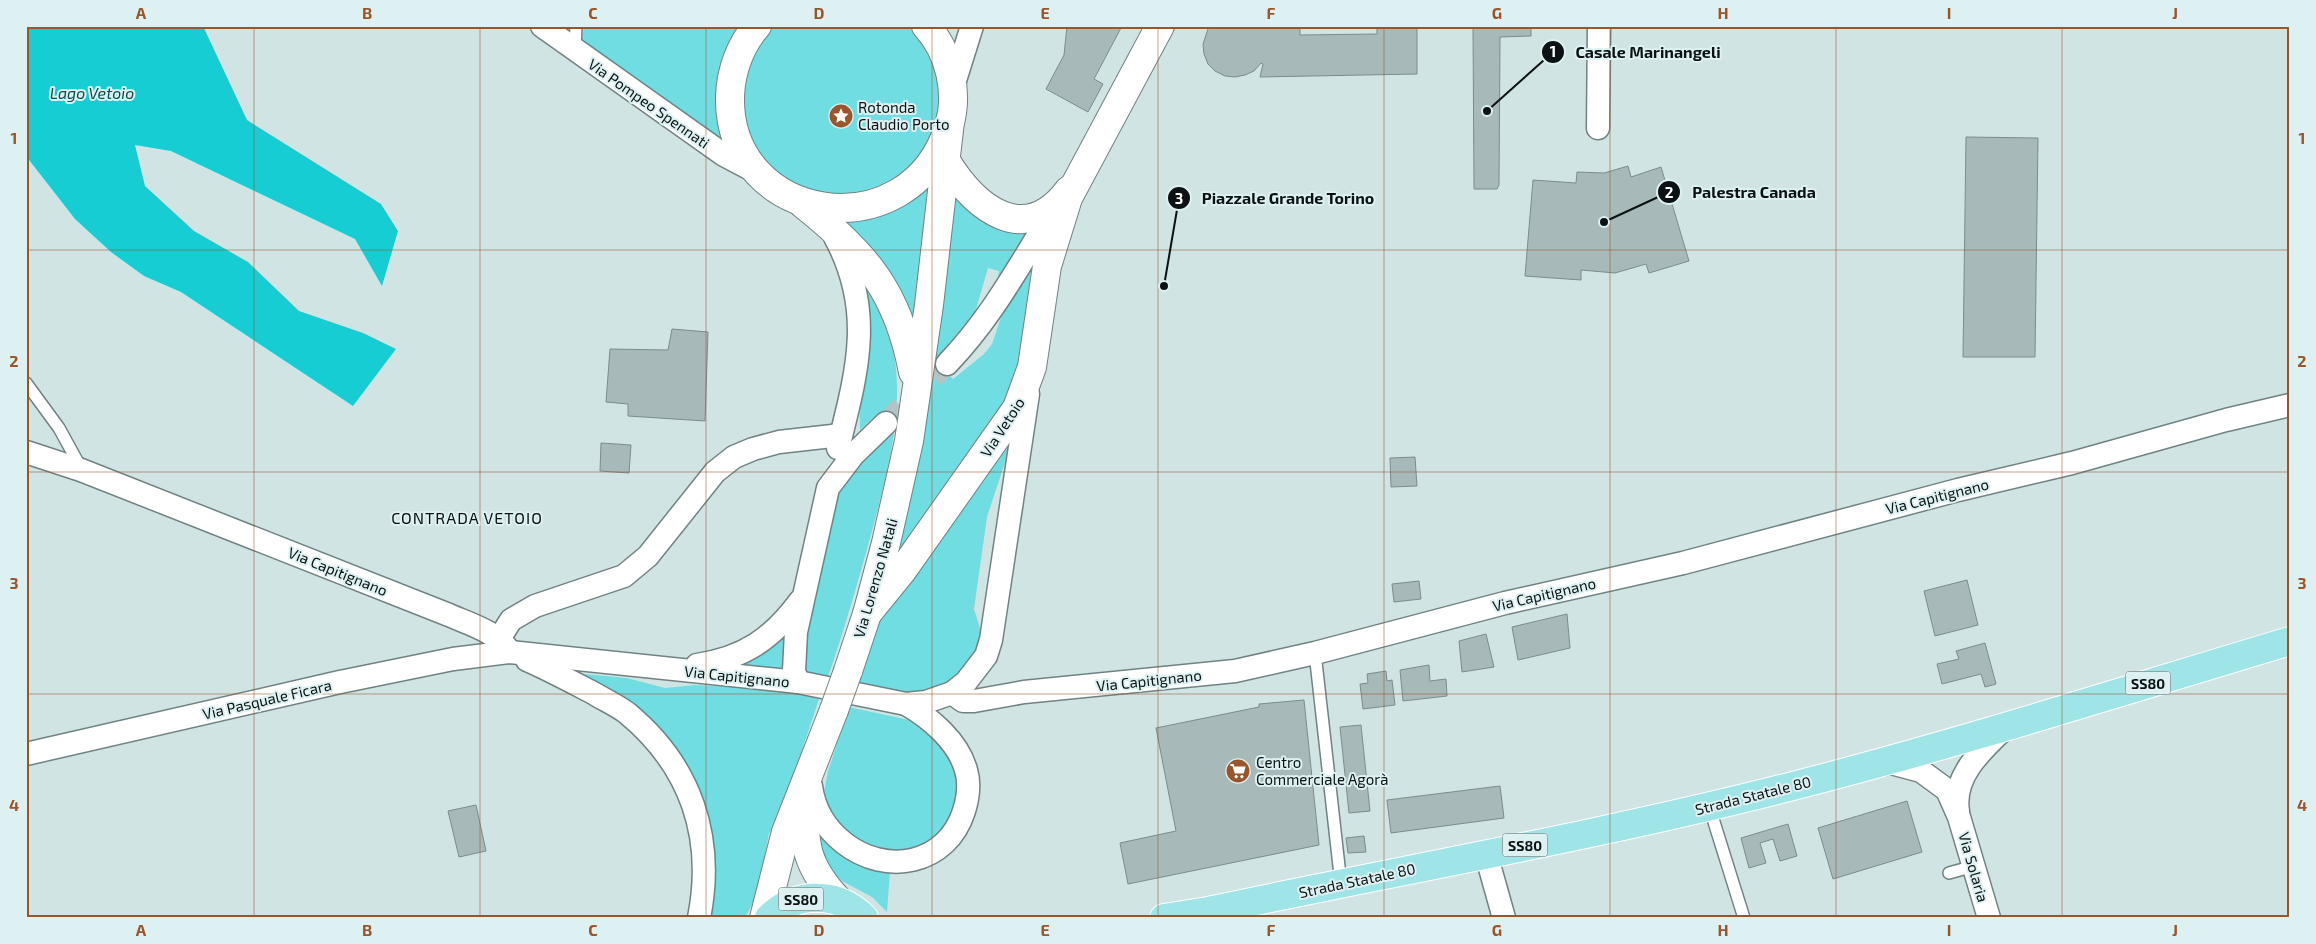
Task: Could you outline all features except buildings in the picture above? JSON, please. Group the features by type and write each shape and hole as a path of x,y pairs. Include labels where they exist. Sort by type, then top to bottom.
{"main road":[{"name":"Strada Statale 80","path":"1164,918 1209,914 1709,806 1875,764 2290,642"},
{"name":"SS80","path":"769,918 779,909 802,899 821,897 857,913"}],"street":[{"name":"Via Pompeo Spennati","path":"542,26 724,156 760,174"},
{"path":"757,26 742,48 735,66 731,85 730,104 739,142 748,159 771,185 798,200 815,206 841,209 868,206 885,200 915,182 927,169 945,138 950,121 952,90 949,69 942,49 926,26"},
{"name":"Via Vetoio","path":"867,614 902,571 1013,414 1025,390 1032,368 1047,266 1056,231 1076,181 1160,26"},
{"path":"1598,26 1598,128"},
{"path":"952,90 969,30"},
{"name":"Via Lorenzo Natali","path":"764,918 786,832 812,773 867,614 900,489 929,305 950,121"},
{"name":"Via Vetoio","path":"946,161 973,197 991,211 1003,216 1024,219 1041,215 1058,204 1076,181"},
{"name":"Via Lorenzo Natali","path":"798,200 827,223 865,260 888,294 904,328 916,386"},
{"path":"947,364 972,338 999,302 1058,204"},
{"path":"798,682 794,672 796,632 802,598 854,378 860,327 859,305 849,265 827,223"},
{"path":"952,693 978,669 986,656 991,640 1032,368"},
{"name":"Via Capitignano","path":"26,452 81,470 449,615 504,646 580,659 798,682 906,704 926,702 952,693 963,701 974,701 1024,692 1235,671 1315,653 1505,603 1683,563 1958,490 2072,463 2226,420 2290,405"},
{"path":"828,488 853,455 886,423"},
{"path":"699,918 704,885 704,853 696,813 682,778 661,745 626,712 504,646 511,620 536,606 624,576 648,556 715,472 734,457 753,448 779,442 841,435"},
{"path":"672,669 720,662 743,652 764,640 785,622 802,598"},
{"name":"Via Pasquale Ficara","path":"26,754 504,646"},
{"path":"578,685 569,668 575,661 580,659"},
{"path":"812,773 814,799 828,827 838,838 862,855 878,861 893,863 909,861 939,848 952,834 962,818 968,786 966,770 959,754 935,724 906,704"},
{"name":"Via Solaria","path":"1959,817 1957,800 1960,783 1978,755 2007,725"},
{"name":"Via Solaria","path":"1875,764 1891,763 1908,767 1931,777 1947,790 1959,817 1989,918"},
{"name":"Via Lorenzo Natali","path":"812,773 806,818 808,852 814,871 857,913"},
{"path":"1486,854 1504,918"}],"lane":[{"path":"576,26 576,50"},
{"path":"26,383 59,428 81,470"},
{"path":"1315,653 1341,884"},
{"path":"1709,806 1744,918"},
{"path":"1949,873 1974,866"}],"shaded area":[{"path":"584,26 743,26 731,151 586,49 582,40"},
{"name":"Rotonda Claudio Porto","path":"770,26 914,26 936,60 942,103 930,145 902,178 840,199 798,189 764,162 743,124 741,80 758,40"},
{"path":"929,181 913,333 831,220 862,217 884,212 904,201"},
{"path":"956,197 1026,232 1027,235 1001,278 998,277 999,271 988,268 972,323 967,322 963,336 938,362 953,379 984,354 992,344 1006,303 1036,249 1020,380 892,568 908,509 922,441"},
{"path":"855,270 874,294 887,323 894,352 897,382 896,412 893,442 880,502 851,606 827,680 806,673 806,632 828,528 838,496 850,473 888,435 874,417 860,430"},
{"path":"1015,421 1013,438 987,517 974,609 980,628 980,642 975,655 946,688 910,697 856,685 880,613"},
{"path":"787,631 783,672 725,669"},
{"path":"585,674 627,678 665,688 696,685 783,690 819,699 778,823 769,833 758,893 745,918 708,918 699,796 581,677"},
{"path":"849,707 914,721 938,740 955,767 958,783 957,804 949,828 932,845 881,855 845,837 823,798 828,771"},
{"path":"820,834 842,856 869,868 890,872 887,912 872,897 842,881 831,871 822,858"}],"water":[{"name":"Lago Vetoio","path":"26,26 203,26 247,120 381,204 398,231 382,286 355,239 171,151 135,145 145,186 194,231 248,262 299,311 363,333 396,349 353,406 181,292 144,276 111,252 75,219 26,156"}],"tunnel":[{"path":"886,423 947,364"}],"place":[{"name":"Casale Marinangeli","path":"1487,111"},
{"name":"Rotonda Claudio Porto","path":"841,116"},
{"name":"Palestra Canada","path":"1604,222"},
{"name":"Piazzale Grande Torino","path":"1164,286"},
{"name":"Centro Commerciale Agorà","path":"1238,771"}],"district":[{"name":"CONTRADA VETOIO","path":"467,517"}]}
